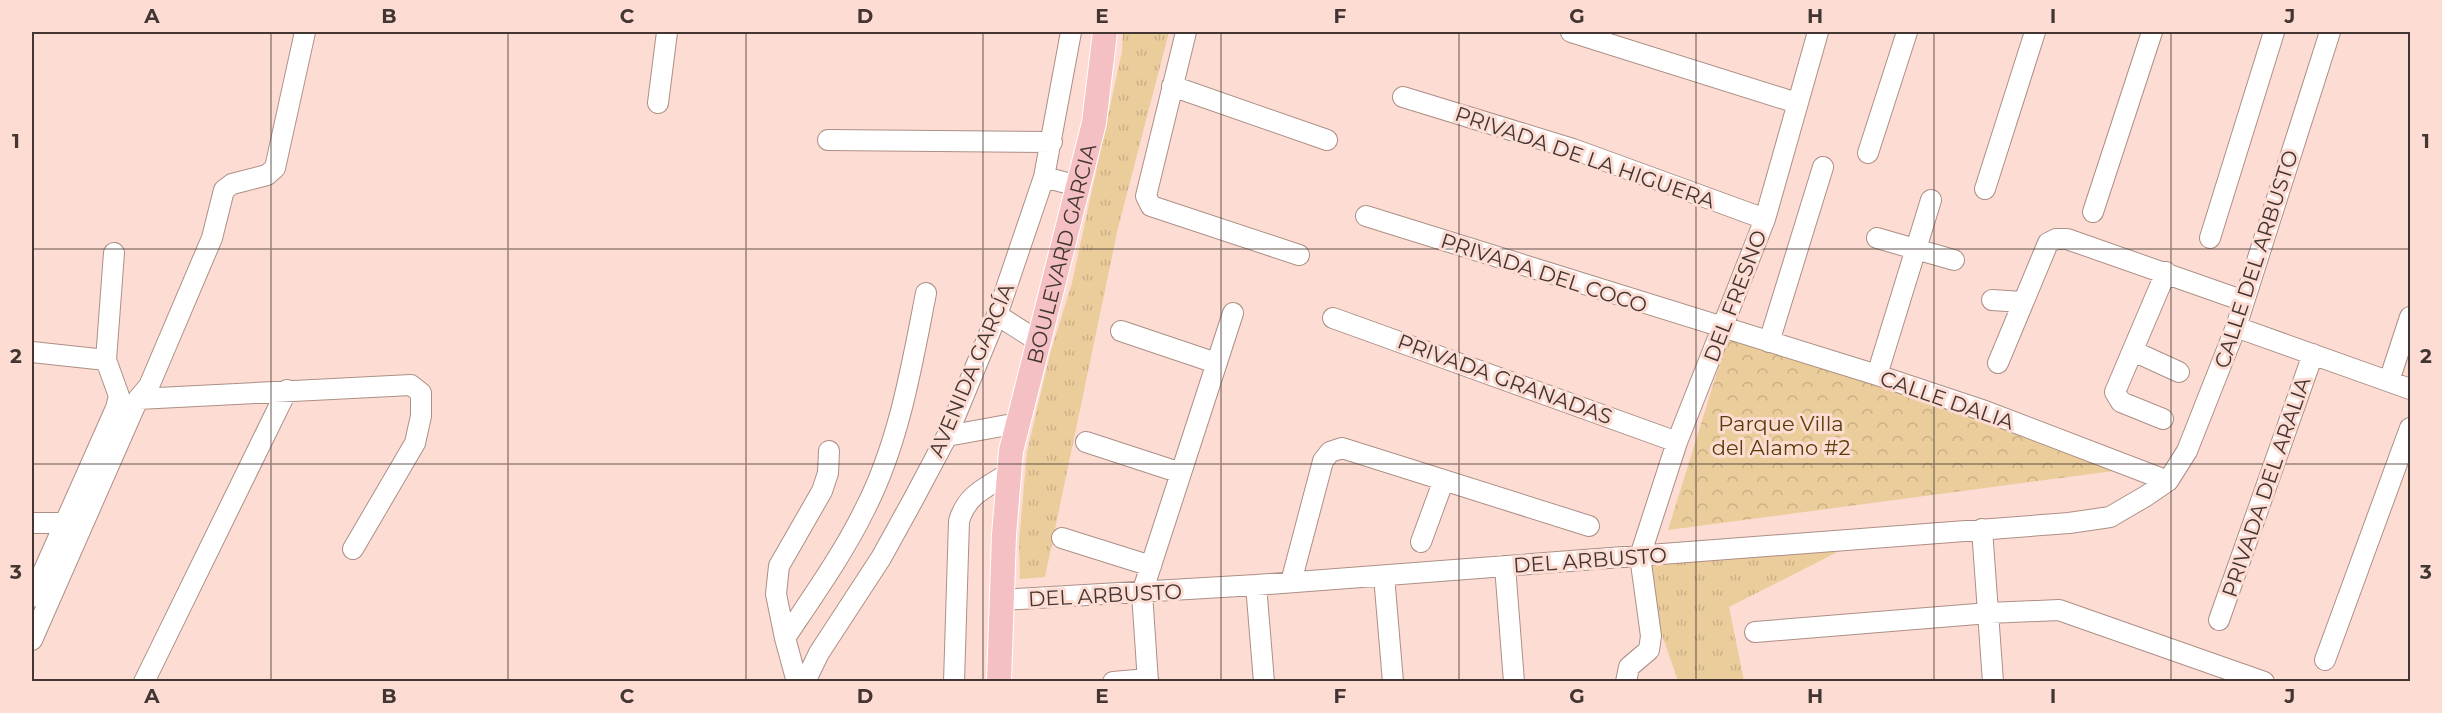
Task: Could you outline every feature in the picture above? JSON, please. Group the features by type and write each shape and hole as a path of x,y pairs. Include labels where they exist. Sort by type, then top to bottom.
{"main road":[{"name":"BOULEVARD GARCIA","path":"999,681 1001,600 1009,473 1017,423 1094,123 1105,32"}],"street":[{"path":"32,640 138,399 149,386 212,238 224,190 232,184 267,175 275,168 305,32"},
{"path":"658,103 667,32"},
{"name":"AVENIDA GARCÍA","path":"805,681 819,653 881,558 946,436 997,315 1044,177 1071,32"},
{"path":"1186,32 1146,196 1148,202 1151,206 1299,255"},
{"path":"1570,32 1797,103"},
{"name":"DEL FRESNO","path":"1640,556 1677,442 1765,219 1818,32"},
{"path":"1868,153 1906,32"},
{"path":"1985,189 2035,32"},
{"path":"2093,212 2152,32"},
{"path":"2210,237 2274,32"},
{"name":"CALLE DEL ARBUSTO","path":"2168,481 2187,452 2236,327 2330,32"},
{"path":"1172,86 1327,140"},
{"name":"PRIVADA DE LA HIGUERA","path":"1403,98 1573,149 1765,219"},
{"path":"828,140 1052,142"},
{"path":"1768,342 1823,167"},
{"path":"1044,177 1078,186"},
{"path":"1877,375 1931,200"},
{"name":"PRIVADA DEL COCO","path":"1366,216 1723,329"},
{"path":"1877,238 1954,260"},
{"path":"1998,363 2048,243 2056,239 2067,239 2244,301"},
{"path":"32,597 116,408 119,396 106,360 114,254"},
{"path":"2163,419 2121,402 2116,398 2115,392 2166,272"},
{"path":"785,638 865,510 885,462 911,368 926,293"},
{"path":"1992,300 2022,302"},
{"path":"1113,681 1148,680 1142,593 1233,313"},
{"path":"997,315 1038,341"},
{"path":"2389,381 2410,317"},
{"name":"PRIVADA GRANADAS","path":"1333,318 1677,442"},
{"path":"2236,327 2410,389"},
{"name":"CALLE DALIA","path":"1723,329 1877,375 1985,411 2168,481"},
{"path":"1121,331 1216,363"},
{"path":"2133,351 2179,372"},
{"path":"32,352 106,360"},
{"name":"PRIVADA DEL ARALIA","path":"2219,620 2313,354"},
{"path":"138,399 411,385 421,393 421,416 415,443 353,549"},
{"path":"144,681 287,390"},
{"path":"946,436 1017,423"},
{"path":"2325,660 2410,428"},
{"path":"1086,442 1181,473"},
{"path":"1291,582 1323,461 1330,452 1342,448 1443,482 1589,526"},
{"path":"797,681 776,594 779,566 822,491 828,473 829,452"},
{"path":"954,681 959,521 964,505 971,497 1009,473"},
{"name":"DEL ARBUSTO","path":"1001,600 1142,593 1384,576 2069,523 2110,517 2168,481"},
{"path":"1420,542 1443,482"},
{"path":"32,523 63,523"},
{"path":"1982,529 1993,681"},
{"path":"1062,538 1151,566"},
{"path":"1626,681 1629,668 1649,650 1651,636 1640,556"},
{"path":"1505,566 1514,681"},
{"path":"1384,576 1393,681"},
{"path":"1257,585 1264,681"},
{"path":"1755,632 1989,613 2059,610 2264,681"}],"green space":[{"path":"1123,32 1169,32 1118,228 1045,577 1020,579 1019,542 1027,452 1050,354 1072,283 1122,51"},
{"name":"Parque Villa del Alamo #2","path":"1729,334 2129,469 1668,530"},
{"path":"1865,538 1729,607 1744,681 1678,681 1643,580 1640,556"}]}
